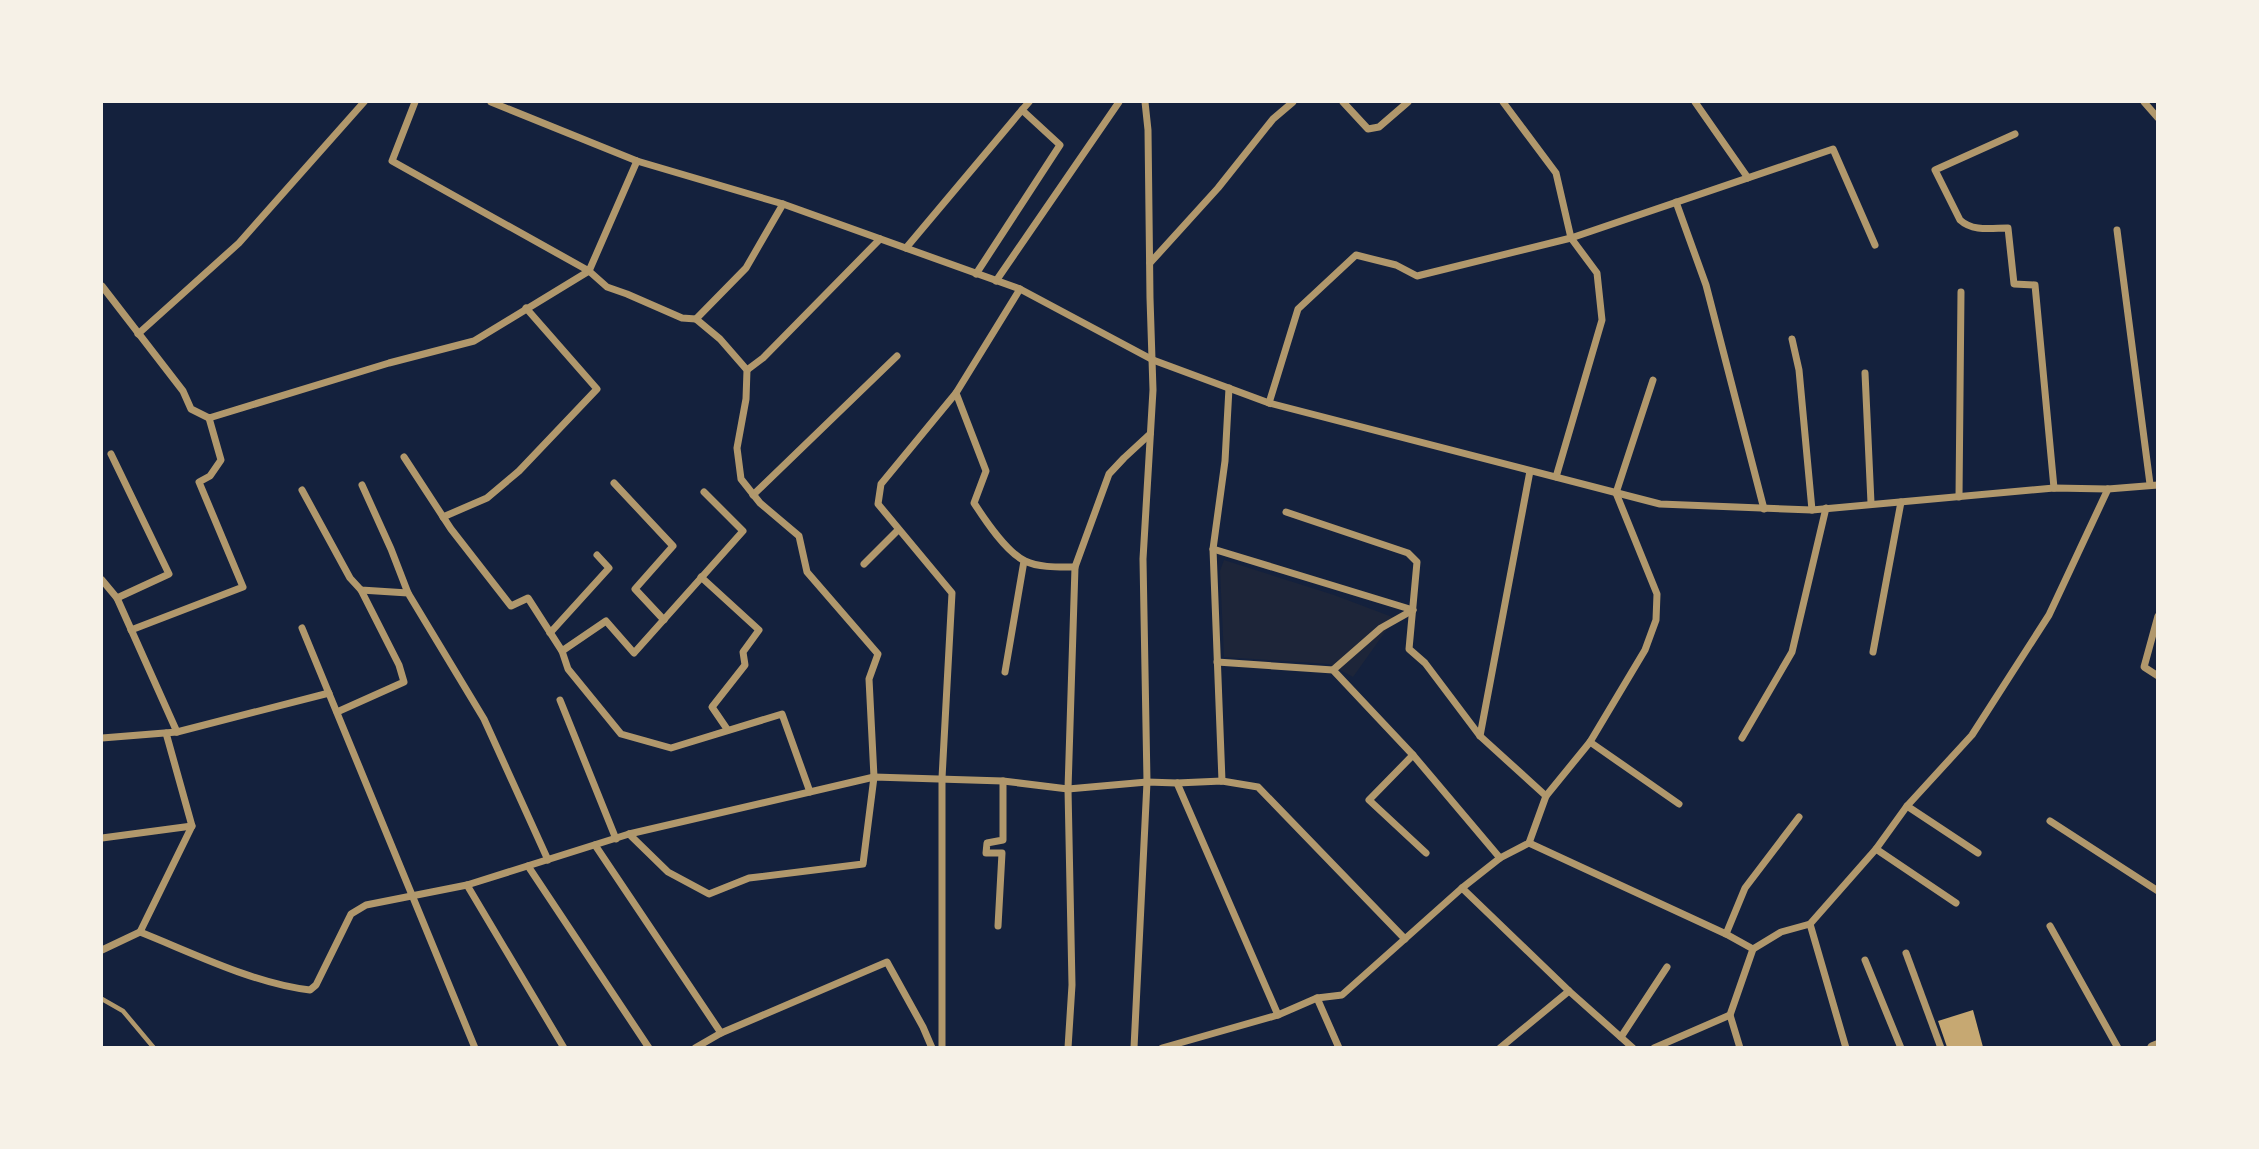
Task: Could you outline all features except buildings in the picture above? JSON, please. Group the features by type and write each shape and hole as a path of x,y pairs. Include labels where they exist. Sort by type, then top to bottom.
{"street":[{"path":"138,334 239,243 364,102"},
{"path":"415,102 392,161 589,271 607,287 682,318 696,319 720,340 747,370 747,399 737,448 741,479 760,503 799,536 807,572 878,654 869,679 874,777 863,864 748,878 709,894 668,872 629,835"},
{"path":"491,102 638,161 783,204 1020,289 1153,360 1269,402 1660,504 1812,510 2054,488 2108,489 2154,484 2117,230"},
{"path":"906,248 1029,102"},
{"path":"996,281 1119,102"},
{"path":"1134,1048 1147,782 1143,559 1153,360 1148,130 1145,102"},
{"path":"1149,264 1218,188 1273,119 1293,102"},
{"path":"1343,102 1368,129 1379,127 1408,102"},
{"path":"1503,102 1556,173 1571,239 1597,274 1602,320 1556,477"},
{"path":"1695,102 1748,178"},
{"path":"2144,102 2158,118"},
{"path":"976,274 1060,145 1022,110"},
{"path":"2015,134 1935,170 1960,220 1966,226 2008,228 2014,284 2035,285 2054,488"},
{"path":"1269,402 1298,309 1356,255 1396,265 1417,276 1571,239 1833,149 1875,245"},
{"path":"102,286 183,391 191,410 209,418 389,363 474,341 589,271 638,161"},
{"path":"1676,202 1706,285 1763,509"},
{"path":"696,319 746,268 783,204"},
{"path":"747,370 763,358 880,239"},
{"path":"942,1048 942,778 952,593 878,504 881,484 956,393 1020,289"},
{"path":"1959,497 1961,292"},
{"path":"443,517 487,498 519,471 597,389 526,308"},
{"path":"1792,339 1799,370 1812,510"},
{"path":"753,495 897,356"},
{"path":"1865,373 1871,503"},
{"path":"1162,1048 1189,1044 1278,1015 1317,998 1342,995 1462,888 1500,858 1529,843 1546,796 1590,742 1645,650 1656,620 1657,594 1616,493 1653,380"},
{"path":"1222,781 1213,549 1225,461 1229,388"},
{"path":"956,393 986,471 974,503 989,526 1024,561 1075,568"},
{"path":"131,630 243,587 199,482 210,476 221,460 209,418"},
{"path":"1068,1048 1072,985 1068,789 1075,568 1109,474 1150,434"},
{"path":"111,454 169,574 117,598"},
{"path":"404,457 443,517 511,606 528,598 562,651 568,669 621,734 671,748 782,713 810,792"},
{"path":"1480,736 1530,471"},
{"path":"614,483 673,546 635,589 664,620"},
{"path":"362,485 408,593 484,719 548,860"},
{"path":"1740,1048 1730,1015 1753,949 1781,932 1810,924 1877,849 1907,806 1972,735 2049,615 2108,489"},
{"path":"302,490 350,578 361,590 399,665 404,682 337,712"},
{"path":"562,651 606,621 634,653 664,620 743,531 705,492"},
{"path":"1873,652 1901,502"},
{"path":"1742,738 1792,652 1826,508"},
{"path":"1286,512 1408,553 1417,562 1409,649 1425,663 1480,736 1546,796"},
{"path":"864,564 898,530"},
{"path":"1213,549 1413,610"},
{"path":"550,633 609,568 597,555"},
{"path":"1005,672 1024,561"},
{"path":"701,577 760,630 743,652 745,665 712,707 727,729"},
{"path":"102,580 117,598 177,732"},
{"path":"361,590 408,593"},
{"path":"1333,670 1381,628 1413,610"},
{"path":"2157,618 2144,667 2158,676"},
{"path":"302,628 475,1048"},
{"path":"1217,662 1333,670 1413,755 1500,858"},
{"path":"102,738 177,732 329,693"},
{"path":"559,700 616,839"},
{"path":"102,950 140,932 192,826 166,733"},
{"path":"1590,742 1679,804"},
{"path":"1413,755 1369,800 1426,853"},
{"path":"140,932 257,978 295,989 310,990 316,985 351,914 366,905 467,885 629,835 874,777 1003,781 1068,789 1147,782 1222,781 1258,788 1405,939"},
{"path":"998,926 1002,853 986,853 986,843 1003,840 1003,781"},
{"path":"1177,783 1278,1015"},
{"path":"1907,806 1978,853"},
{"path":"1726,934 1745,888 1799,817"},
{"path":"2050,821 2158,891"},
{"path":"102,838 192,826"},
{"path":"1529,843 1753,949"},
{"path":"595,845 721,1032"},
{"path":"1877,849 1956,903"},
{"path":"528,866 649,1048"},
{"path":"467,885 564,1048"},
{"path":"1462,888 1569,991 1633,1048"},
{"path":"1810,924 1846,1048"},
{"path":"2050,926 2118,1048"},
{"path":"1906,953 1941,1048"},
{"path":"1865,960 1901,1048"},
{"path":"695,1048 721,1032 887,962 932,1048"},
{"path":"1621,1037 1667,967"},
{"path":"1500,1048 1569,991"},
{"path":"1317,998 1339,1048"},
{"path":"1654,1048 1730,1015"}],"lane":[{"path":"102,999 123,1010 154,1048"}],"shaded area":[{"path":"1224,560 1334,595 1395,618 1353,677 1329,664 1224,657 1220,571"}]}
